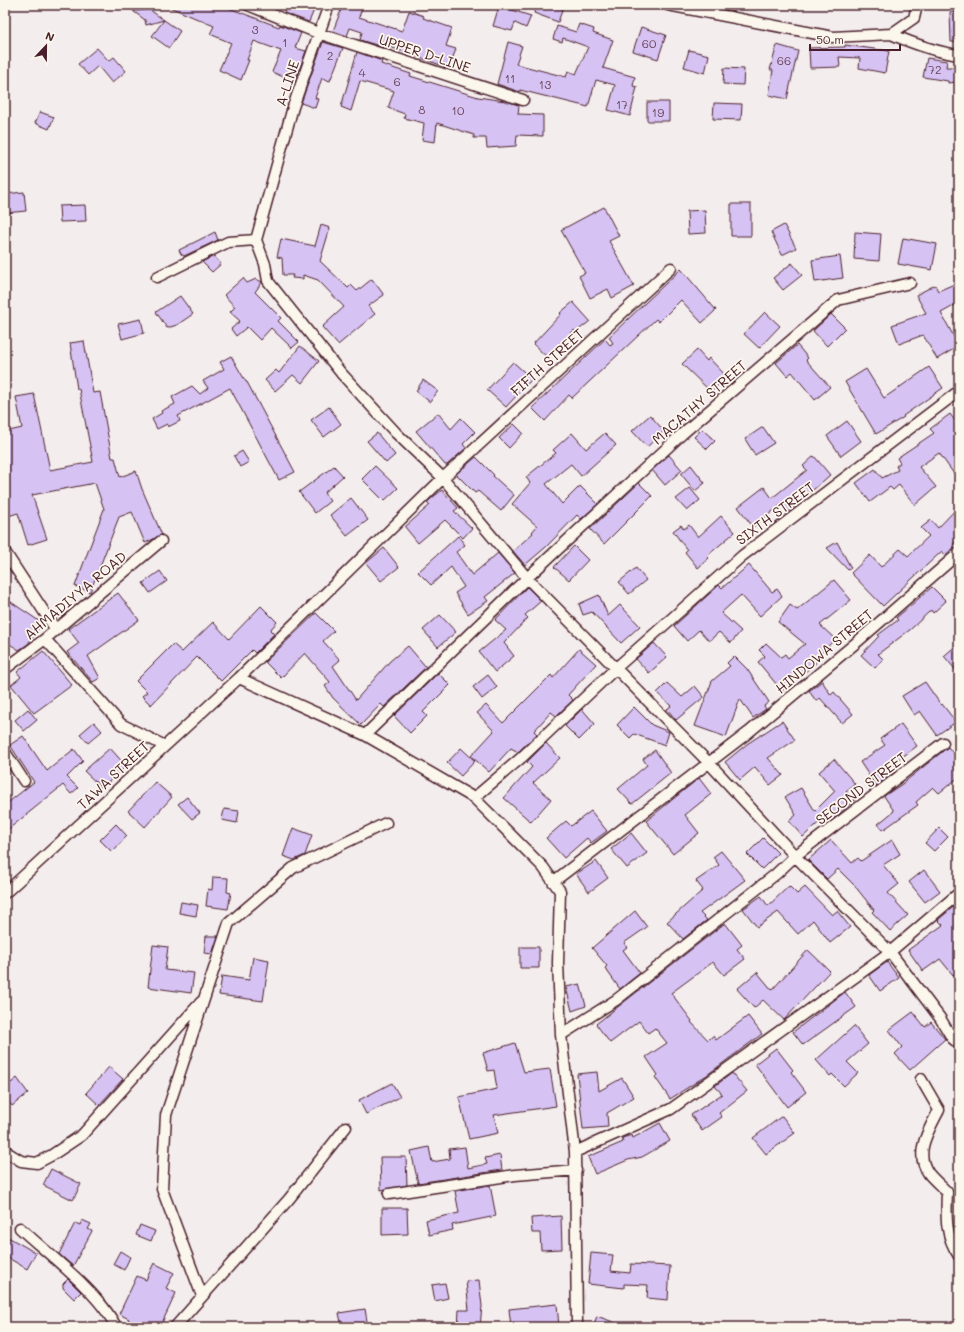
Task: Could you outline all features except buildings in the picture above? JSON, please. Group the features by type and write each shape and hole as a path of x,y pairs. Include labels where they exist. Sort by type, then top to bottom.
{"street":[{"name":"UPPER D-LINE","path":"248,5 318,33 523,100"},
{"name":"A-LINE","path":"256,240 293,107 329,5"},
{"path":"668,5 833,37 892,34 915,45 942,53 959,55"},
{"path":"892,34 914,18 917,5"},
{"path":"157,277 228,242 256,240 265,264 268,281 341,373 396,433 443,478 527,578 616,668 795,856 890,952 940,1018 952,1038 959,1044"},
{"name":"FIFTH STREET","path":"239,678 443,478 527,399 671,268"},
{"name":"MACATHY STREET","path":"365,735 527,578 682,434 838,300 910,284"},
{"name":"SIXTH STREET","path":"474,798 520,758 616,668 742,556 959,391"},
{"name":"AHMADIYYA ROAD","path":"5,669 56,630 161,541"},
{"path":"5,552 56,630"},
{"name":"HINDOWA STREET","path":"553,882 707,764 857,642 959,553"},
{"path":"45,639 121,724 165,746"},
{"path":"239,678 365,735 474,798 543,867 560,891 558,963 561,1035 576,1170 577,1327"},
{"name":"TAWA STREET","path":"5,893 239,678"},
{"name":"SECOND STREET","path":"561,1035 616,1000 776,874 795,856 943,743"},
{"path":"5,752 24,781"},
{"path":"202,1296 162,1189 166,1115 229,923 292,868 386,823"},
{"path":"575,1152 670,1109 890,952 959,893"},
{"path":"5,1149 8,1153 21,1161 37,1162 52,1155 82,1135 204,998"},
{"path":"922,1079 939,1110 926,1137 921,1156 928,1174 947,1192 945,1220 951,1244 959,1256"},
{"path":"174,1327 289,1199 346,1127"},
{"path":"389,1194 514,1175 576,1170"},
{"path":"20,1228 93,1294 112,1319 116,1327"}]}
